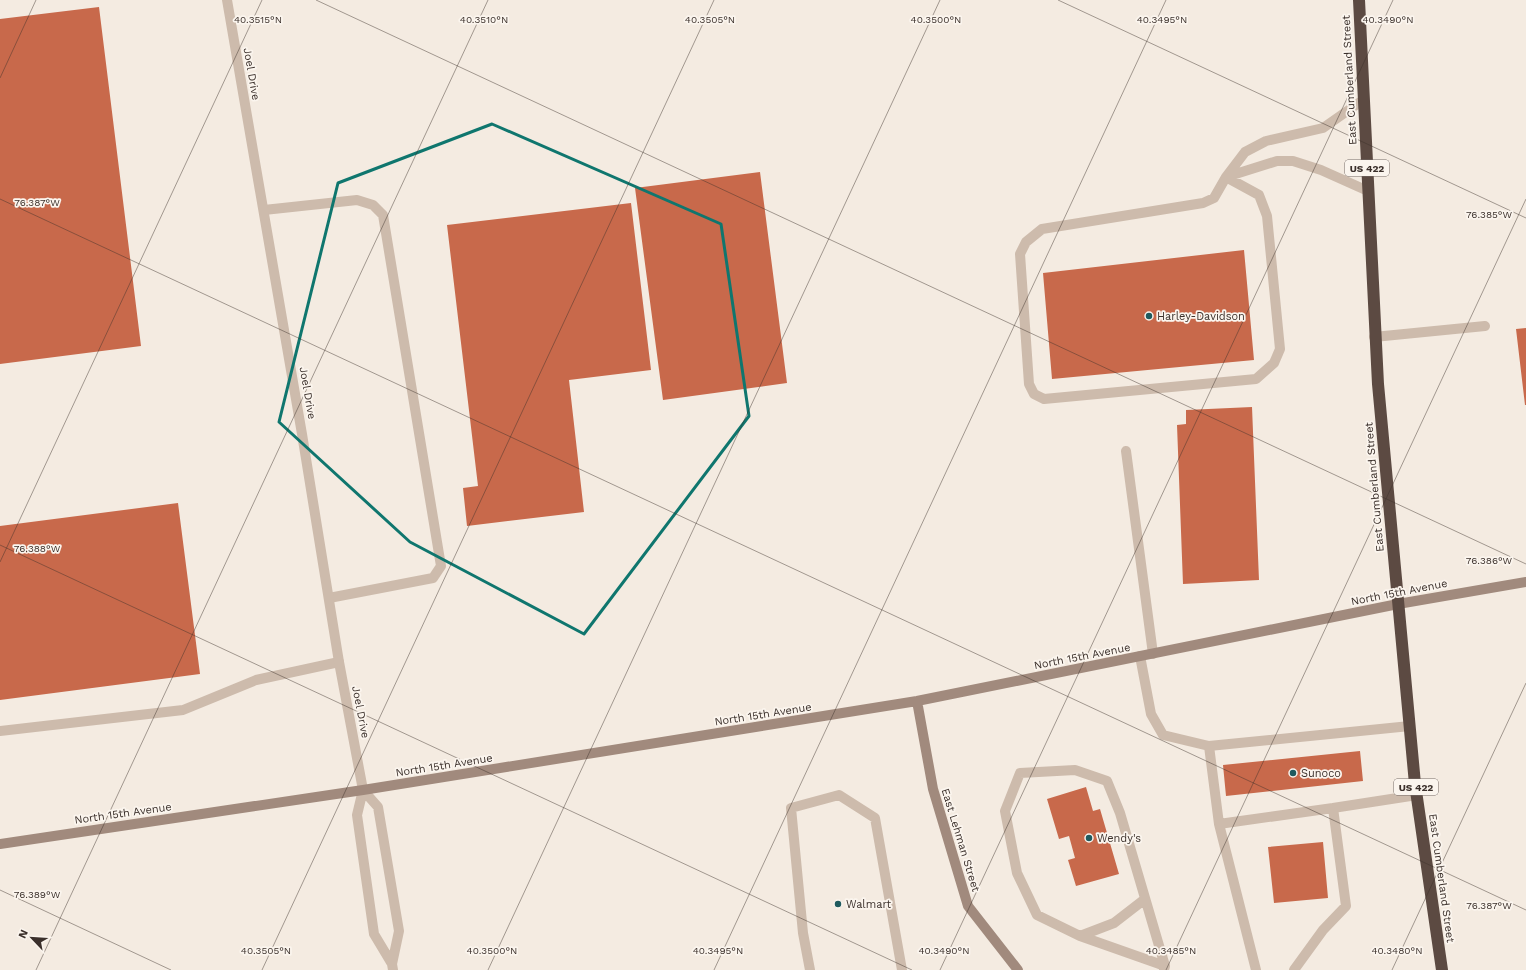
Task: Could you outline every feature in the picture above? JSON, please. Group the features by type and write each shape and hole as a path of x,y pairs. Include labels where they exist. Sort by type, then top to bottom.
{"highway":[{"name":"East Cumberland Street","path":"1359,0 1374,337 1417,795 1442,970"}],"street":[{"name":"Joel Drive","path":"227,0 264,210 339,662 363,790"},
{"path":"1226,178 1259,195 1267,216 1280,349 1274,363 1256,379 1044,399 1034,394 1029,384 1020,254 1026,242 1042,229 1203,203 1214,198 1226,178 1245,152 1266,141 1323,128 1363,100"},
{"path":"1226,178 1277,161 1293,161 1321,170 1368,191"},
{"path":"264,210 357,200 373,205 383,215 440,566 433,578 329,598"},
{"path":"1374,337 1484,326"},
{"path":"1126,451 1153,654"},
{"name":"North 15th Avenue","path":"0,844 363,790 917,702 1398,604 1526,582"},
{"path":"1140,656 1151,714 1163,735 1209,746 1410,726"},
{"path":"0,731 183,710 256,680 339,662"},
{"name":"East Lehman Street","path":"917,702 933,789 968,906 1018,970"},
{"path":"1209,746 1219,824 1256,970"},
{"path":"1075,770 1107,781 1120,813 1164,968 1080,936 1037,915 1017,873 1005,811 1020,773 1075,770"},
{"path":"363,790 357,815 374,934 393,967"},
{"path":"363,790 378,807 399,931 393,967"},
{"path":"810,970 804,933 791,808 838,795 875,818 902,970"},
{"path":"1219,824 1417,795"},
{"path":"1294,970 1324,930 1346,906 1333,808"},
{"path":"1080,936 1114,923 1145,898"}],"highlighted area":[{"path":"492,124 721,224 749,416 584,634 410,542 279,422 338,183"}],"building":[{"path":"99,7 141,346 0,364 0,19"},
{"path":"760,172 787,383 663,400 635,188"},
{"path":"631,203 651,370 569,380 584,512 467,526 463,488 478,486 447,225"},
{"name":"Harley-Davidson","path":"1244,250 1254,360 1052,379 1043,273"},
{"path":"1526,328 1526,405 1525,405 1516,329"},
{"path":"1252,407 1259,580 1183,584 1177,425 1186,424 1186,410"},
{"path":"178,503 200,674 0,700 0,526"},
{"name":"Sunoco","path":"1360,751 1363,781 1226,796 1223,765"},
{"name":"Wendy's","path":"1086,787 1093,811 1100,809 1119,874 1076,886 1068,860 1075,858 1069,836 1059,839 1047,799"},
{"path":"1323,842 1328,898 1274,903 1268,847"}],"place":[{"name":"Harley-Davidson","path":"1149,316"},
{"name":"Sunoco","path":"1293,773"},
{"name":"Wendy's","path":"1089,838"},
{"name":"Walmart","path":"838,904"}]}
